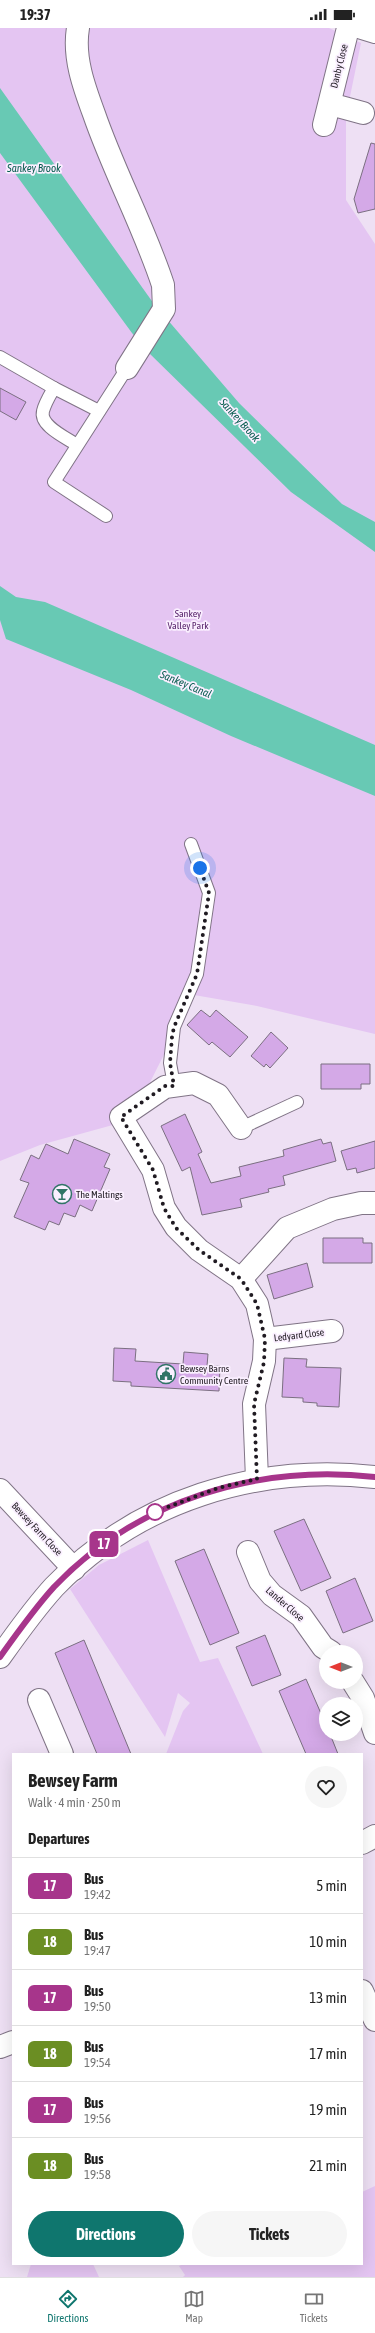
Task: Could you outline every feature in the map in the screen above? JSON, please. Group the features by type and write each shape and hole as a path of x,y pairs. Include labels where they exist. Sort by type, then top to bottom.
{"street":[{"path":"78,28 76,39 79,68 90,104 104,143 158,269 163,285 164,309 127,368"},
{"name":"Danby Close","path":"324,125 348,28"},
{"path":"362,28 375,32"},
{"path":"330,104 363,114"},
{"name":"Ledyard Close","path":"241,1128 218,1095 194,1083 165,1086 121,1117 153,1170 164,1208 176,1228 199,1250 241,1279 257,1304 265,1339 264,1362 254,1404 257,1479"},
{"path":"241,1279 287,1228 333,1209 361,1203 375,1203"},
{"name":"Ledyard Close","path":"265,1339 332,1331"},
{"path":"0,1657 27,1618 54,1587 105,1543 149,1515 182,1500 218,1488 257,1479 328,1474 375,1477"},
{"name":"Bewsey Farm Close","path":"0,1490 74,1569"},
{"name":"Lander Close","path":"248,1552 260,1581 272,1595 301,1616 322,1645"},
{"path":"357,1689 363,1698 375,1733"},
{"path":"40,1700 62,1753"},
{"path":"363,1842 375,1836"},
{"path":"363,1993 375,2020"},
{"path":"0,2047 12,2042"}],"lane":[{"path":"0,357 54,388 99,411"},
{"path":"106,516 54,482 127,368"},
{"path":"54,388 43,411 43,418 48,425 77,445"},
{"path":"174,1086 170,1063 173,1034 197,974 209,893 191,844"},
{"path":"241,1128 297,1102"}],"green space":[{"name":"Sankey Valley Park","path":"0,28 329,28 361,43 346,116 346,200 375,244 375,1034 257,1006 194,995 131,1120 40,1145 0,1161"},
{"path":"148,1540 200,1662 218,1658 263,1753 166,1753 183,1711 190,1703 178,1693 165,1737 70,1589 99,1565"},
{"path":"375,2186 375,2277 183,2277 185,2275 179,2266 181,2265 363,2265 363,2192"},
{"path":"31,2265 93,2265 99,2277 27,2277"}],"water":[{"name":"Sankey Brook","path":"0,88 154,304 239,403 342,504 375,522 375,552 291,492 149,353 132,333 0,153"},
{"name":"Sankey Canal","path":"0,586 16,597 45,602 375,745 375,796 231,736 131,690 6,639 0,620"}],"building":[{"path":"371,143 375,144 375,209 358,213 354,199"},
{"path":"0,388 26,402 16,420 0,411"},
{"path":"201,1010 210,1017 216,1010 248,1037 230,1057 212,1042 209,1045 187,1025"},
{"path":"271,1032 288,1048 270,1068 266,1064 264,1067 251,1056"},
{"path":"321,1064 370,1064 370,1084 361,1084 361,1089 321,1089"},
{"path":"185,1114 202,1152 198,1154 211,1183 241,1176 239,1167 284,1156 283,1150 321,1139 323,1144 331,1142 336,1161 283,1176 285,1185 268,1189 269,1192 240,1199 242,1207 202,1215 190,1167 182,1171 161,1126"},
{"name":"The Maltings","path":"74,1139 110,1154 104,1167 110,1169 92,1211 80,1205 75,1217 64,1213 59,1225 49,1221 45,1230 14,1217 29,1183 20,1180 31,1155 39,1159 46,1144 68,1154"},
{"path":"375,1141 375,1168 357,1173 356,1168 347,1170 341,1151"},
{"path":"323,1238 363,1238 363,1243 372,1243 372,1263 323,1263"},
{"path":"307,1263 313,1287 274,1299 267,1275"},
{"name":"Bewsey Barns Community Centre","path":"114,1348 136,1349 135,1361 183,1364 184,1352 208,1354 207,1366 220,1366 219,1391 131,1386 131,1382 113,1381"},
{"path":"284,1358 307,1359 306,1367 341,1368 339,1407 317,1406 317,1403 303,1402 303,1398 282,1397"},
{"path":"304,1519 331,1578 301,1591 274,1531"},
{"path":"204,1549 239,1633 210,1645 175,1561"},
{"path":"355,1578 373,1621 343,1633 326,1591"},
{"path":"265,1635 281,1675 252,1686 236,1647"},
{"path":"84,1640 131,1753 97,1753 55,1653"},
{"path":"306,1679 319,1709 319,1741 333,1741 338,1753 306,1753 279,1691"}],"bus line":[{"name":"17","path":"0,1657 27,1618 54,1587 105,1543 149,1515 182,1500 218,1488 257,1479 328,1474 375,1477"}],"place":[{"name":"The Maltings","path":"62,1194"},
{"name":"Bewsey Barns Community Centre","path":"166,1374"}],"route":[{"path":"155,1512 182,1500 218,1488 257,1479 253,1423 254,1404 264,1362 265,1339 263,1321 257,1304 241,1279 199,1250 176,1228 164,1208 153,1170 140,1145 121,1117 165,1086 174,1086 170,1063 170,1047 174,1027 197,974 209,893 200,868"}]}
